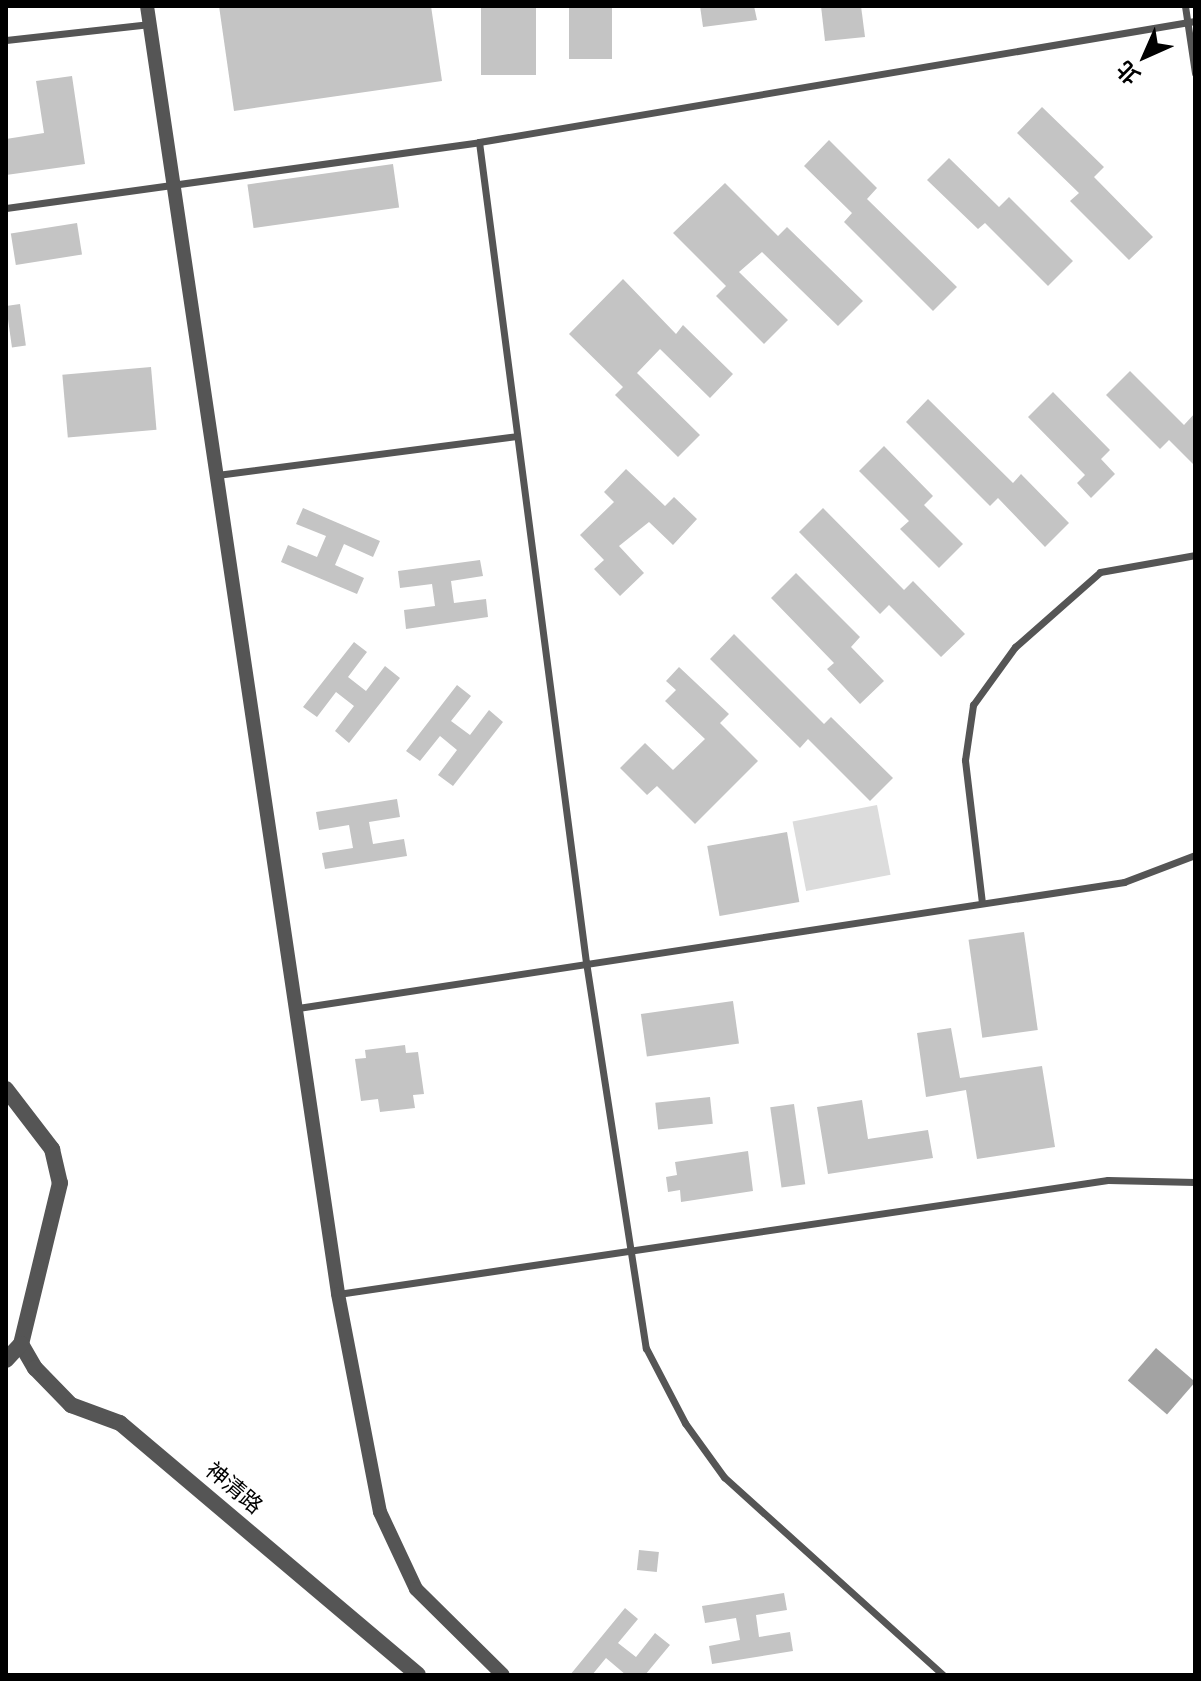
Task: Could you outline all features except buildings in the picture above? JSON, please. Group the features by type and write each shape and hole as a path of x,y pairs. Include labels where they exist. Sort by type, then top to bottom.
{"street":[{"path":"147,6 212,476 298,1008 338,1294 380,1512 416,1589 450,1628 503,1675"},
{"path":"6,1089 52,1149 60,1183 21,1344 6,1360"},
{"name":"神清路","path":"21,1344 51,1390 120,1423 418,1675"}],"lane":[{"path":"1185,6 1191,22 1195,73"},
{"path":"6,208 479,142 1191,22"},
{"path":"6,40 150,24"},
{"path":"479,142 586,962 628,1248 646,1348 708,1455 770,1524 943,1675"},
{"path":"212,476 516,436"},
{"path":"982,903 965,760 973,705 1015,647 1100,572 1195,555"},
{"path":"298,1008 1124,882 1195,855"},
{"path":"338,1294 628,1248 1108,1180 1195,1182"}],"shaded area":[{"path":"877,805 891,875 806,891 793,821"},
{"path":"1156,1348 1195,1382 1167,1415 1128,1380"}]}
